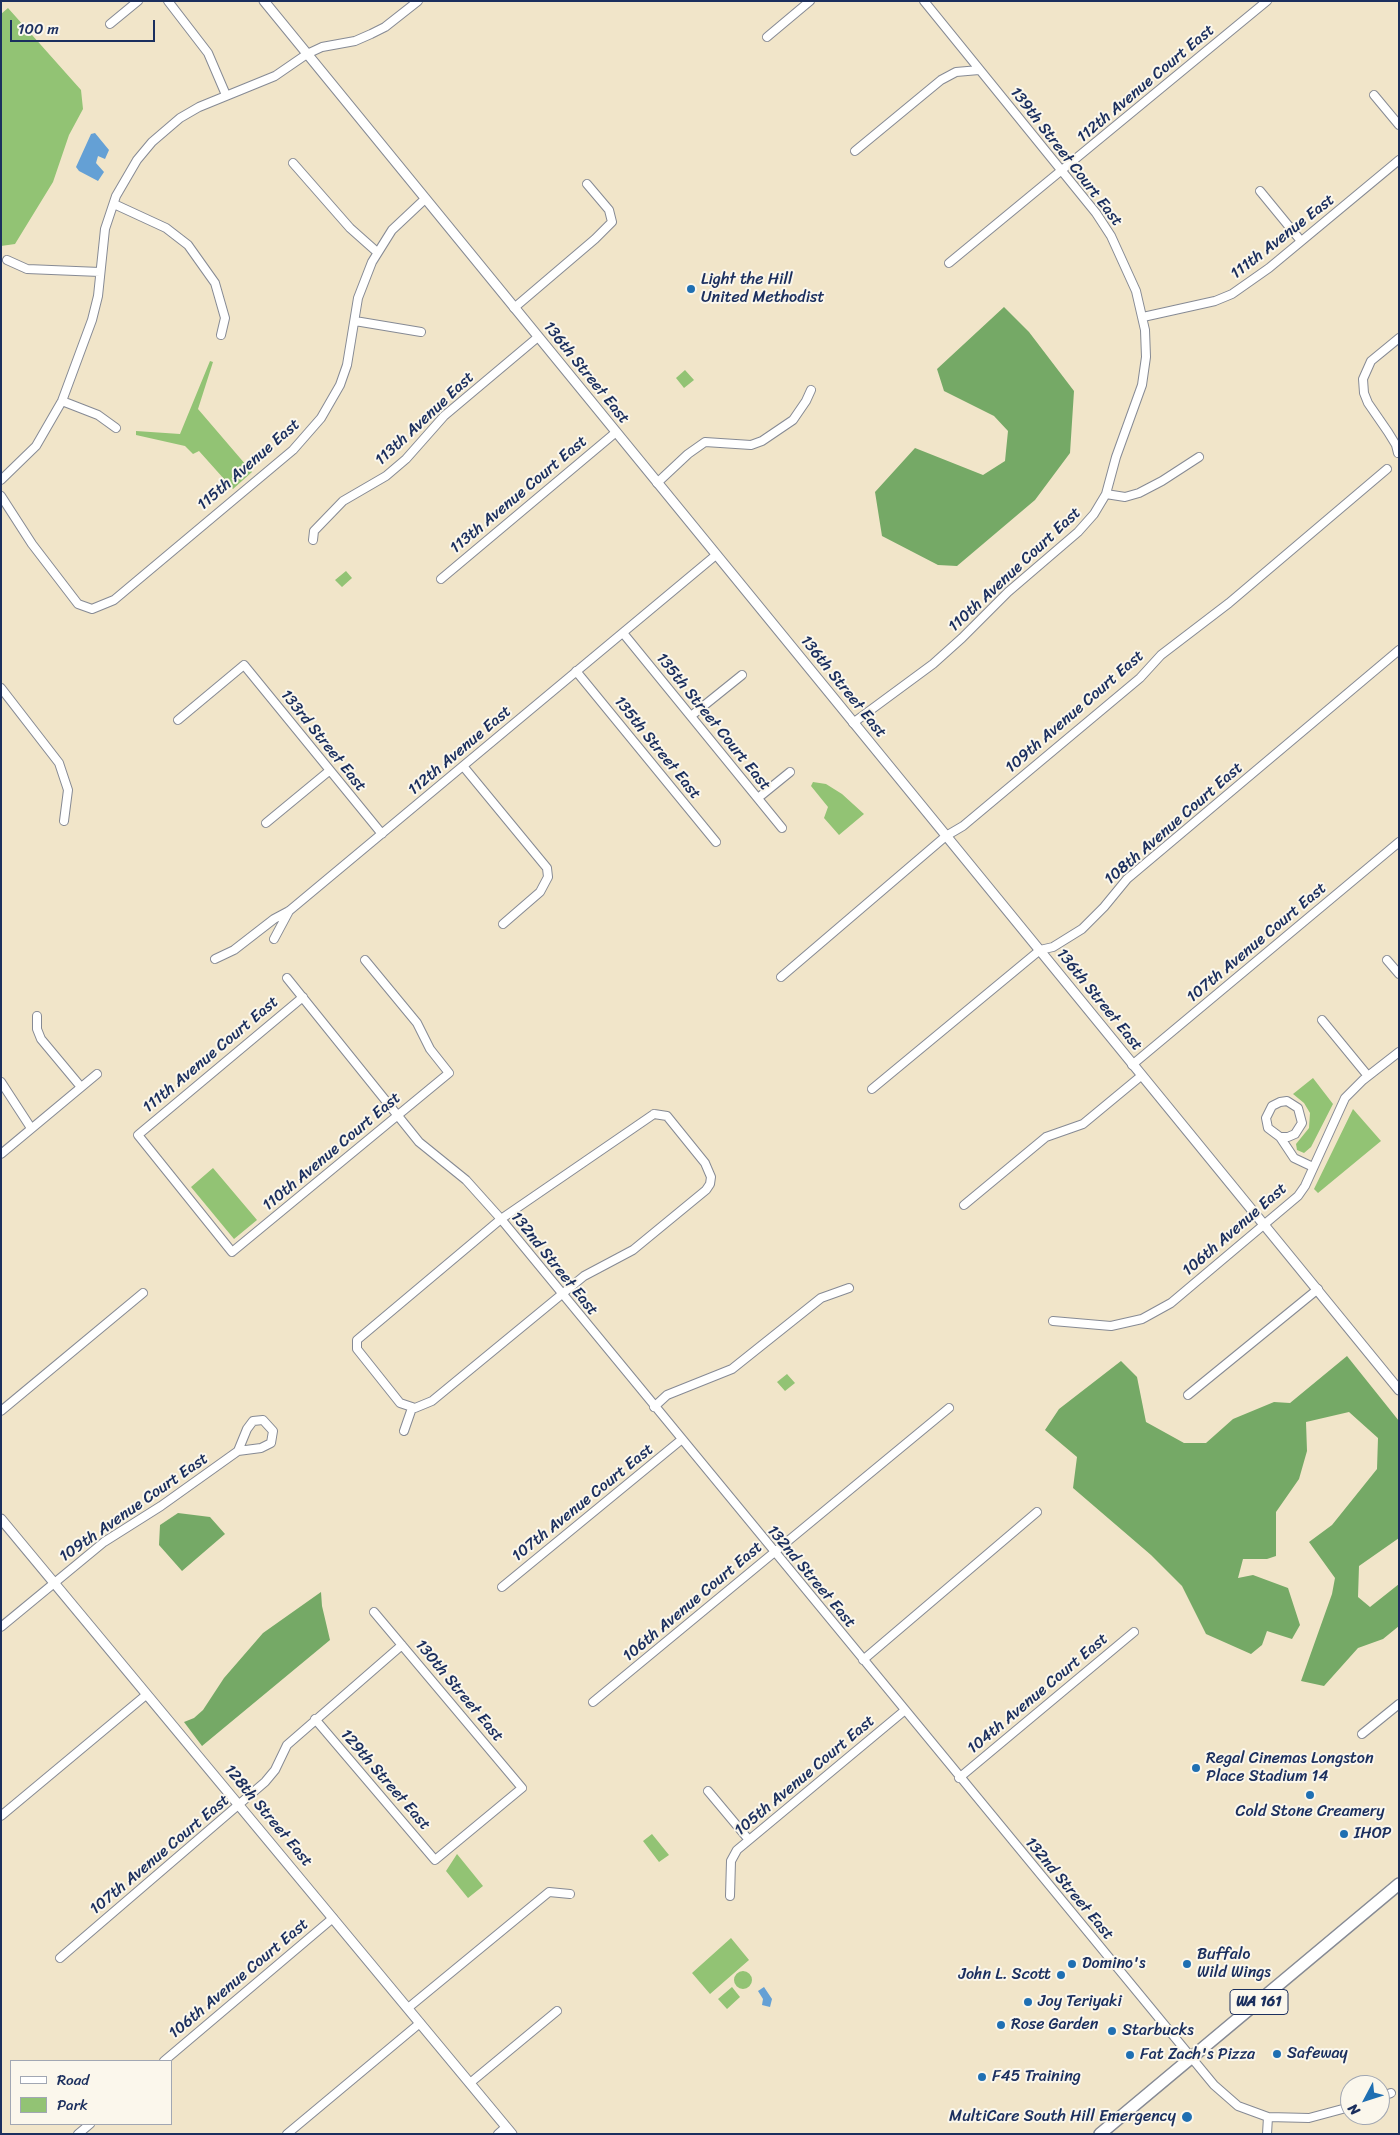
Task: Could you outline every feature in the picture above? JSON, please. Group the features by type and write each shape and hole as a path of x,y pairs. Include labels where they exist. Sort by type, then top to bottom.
{"main road":[{"name":"WA 161","path":"1100,2134 1399,1884"}],"street":[{"path":"110,24 138,1"},
{"path":"168,1 208,53 226,95"},
{"name":"136th Street East","path":"264,1 615,433 1399,1390"},
{"path":"1,480 36,446 47,430 62,401 92,320 105,229 126,176 152,142 180,118 226,95 275,76 307,54 322,47 355,41 371,34 391,23 418,1"},
{"path":"767,37 810,1"},
{"name":"139th Street Court East","path":"924,1 1111,236 1129,272 1143,317 1146,347 1142,386 1116,457 1106,494"},
{"name":"112th Avenue Court East","path":"949,263 1267,1"},
{"path":"855,151 941,80 956,72 979,70"},
{"path":"1374,95 1399,125"},
{"name":"111th Avenue East","path":"1143,317 1215,301 1232,294 1269,268 1399,160"},
{"path":"293,164 350,228 377,252"},
{"path":"514,308 595,239 612,222 609,210 587,184"},
{"path":"1260,192 1301,241"},
{"name":"115th Avenue East","path":"1,496 32,544 78,604 92,608 114,600 293,450 321,418 340,385 349,356 361,288 377,252 403,218 425,199"},
{"path":"114,204 166,228 188,245 215,283 224,318 221,335"},
{"path":"7,260 27,269 100,272"},
{"path":"355,321 421,332"},
{"name":"113th Avenue East","path":"313,540 314,530 343,501 393,470 418,447 444,416 538,337"},
{"path":"1398,453 1396,445 1368,403 1364,393 1363,379 1367,367 1399,338"},
{"path":"657,482 688,454 705,442 751,445 762,441 793,420 806,401 810,390"},
{"path":"62,401 98,415 116,428"},
{"name":"113th Avenue Court East","path":"441,579 615,433"},
{"path":"1106,494 1125,496 1139,493 1162,481 1199,457"},
{"name":"109th Avenue Court East","path":"781,977 946,836 963,826 1140,678 1161,655 1229,604 1387,469"},
{"name":"110th Avenue Court East","path":"853,723 933,664 962,638 1008,592 1085,526 1106,494"},
{"name":"112th Avenue East","path":"215,959 234,950 274,919 289,911 716,555"},
{"name":"135th Street Court East","path":"623,632 782,828"},
{"name":"108th Avenue Court East","path":"872,1088 1040,950 1053,947 1082,929 1104,908 1128,879 1399,650"},
{"name":"133rd Street East","path":"178,720 244,665 382,834"},
{"name":"135th Street East","path":"576,672 716,842"},
{"path":"691,716 742,674"},
{"path":"1,688 54,754 64,772 68,790 64,821"},
{"path":"1,703 8,697"},
{"path":"463,766 547,868 547,881 540,892 503,924"},
{"path":"266,823 329,771"},
{"path":"758,798 790,772"},
{"name":"107th Avenue Court East","path":"1132,1065 1399,842"},
{"path":"274,939 289,911"},
{"name":"110th Avenue Court East","path":"232,1252 449,1073 430,1049 417,1023 365,960"},
{"path":"1387,960 1399,974"},
{"name":"132nd Street East","path":"287,978 419,1142 466,1180 500,1219 773,1553 1191,2059 1225,2097 1238,2106 1268,2117 1309,2118 1340,2110"},
{"name":"111th Avenue Court East","path":"232,1252 138,1135 303,997"},
{"path":"36,1016 37,1030 42,1039 81,1087"},
{"path":"1322,1020 1368,1076"},
{"name":"106th Avenue East","path":"1053,1321 1110,1326 1142,1320 1171,1303 1298,1196 1345,1098 1368,1076 1399,1052"},
{"path":"1,1154 97,1074"},
{"path":"964,1205 1046,1138 1083,1124 1141,1076"},
{"path":"1,1082 31,1128"},
{"path":"1280,1137 1295,1134 1302,1123 1298,1108 1287,1101 1272,1106 1266,1118 1268,1128 1280,1137 1294,1158 1313,1167"},
{"path":"654,1114 667,1116 705,1163 711,1177 710,1184 706,1190 648,1238 633,1250 589,1273 432,1401 419,1408 412,1408 400,1403 363,1358 356,1344 357,1340 500,1219 654,1114"},
{"path":"654,1407 667,1395 732,1369 821,1298 850,1288"},
{"path":"1188,1395 1318,1289"},
{"path":"1,1411 143,1293"},
{"path":"404,1431 412,1408"},
{"name":"106th Avenue Court East","path":"594,1702 949,1408"},
{"name":"109th Avenue Court East","path":"1,1628 104,1542 161,1506 238,1451 261,1448 271,1443 273,1430 263,1420 253,1421 247,1429 238,1451"},
{"name":"107th Avenue Court East","path":"502,1587 681,1440"},
{"path":"863,1660 1037,1512"},
{"name":"128th Street East","path":"1,1519 509,2130"},
{"name":"130th Street East","path":"374,1612 522,1788 435,1860"},
{"name":"104th Avenue Court East","path":"959,1778 1134,1632"},
{"name":"107th Avenue Court East","path":"60,1958 240,1805 275,1770 286,1745 402,1645"},
{"path":"1,1816 146,1695"},
{"path":"1362,1734 1399,1704"},
{"name":"105th Avenue Court East","path":"730,1896 730,1867 735,1853 904,1711"},
{"name":"129th Street East","path":"315,1719 435,1860"},
{"path":"708,1791 749,1840"},
{"path":"408,2008 549,1892 570,1894"},
{"name":"106th Avenue Court East","path":"165,2060 333,1918"},
{"path":"470,2083 557,2012"},
{"path":"287,2134 420,2023"},
{"path":"1267,2134 1268,2117"},
{"path":"78,2134 89,2125"},
{"path":"498,2134 509,2130"}],"green space":[{"path":"8,8 81,90 83,109 69,135 53,182 15,244 1,246 1,14"},
{"path":"1004,307 1029,332 1074,391 1070,453 1035,500 957,566 938,565 882,536 875,492 915,448 983,475 1005,461 1008,431 994,416 944,391 937,369"},
{"path":"210,361 213,362 198,409 252,472 233,489 199,451 193,454 185,446 136,435 136,431 180,434"},
{"path":"685,370 694,380 684,388 676,378"},
{"path":"346,571 352,578 342,587 335,580"},
{"path":"813,782 826,784 842,794 864,814 839,835 824,818 828,807 811,786"},
{"path":"1313,1078 1333,1104 1311,1147 1304,1153 1297,1150 1296,1144 1309,1128 1310,1113 1304,1103 1293,1094"},
{"path":"1353,1109 1381,1141 1318,1193 1314,1189"},
{"path":"213,1168 257,1220 234,1239 191,1187"},
{"path":"1347,1356 1399,1421 1399,1538 1359,1566 1358,1597 1370,1607 1399,1584 1399,1626 1383,1639 1358,1648 1324,1686 1301,1681 1332,1594 1335,1578 1309,1542 1332,1525 1377,1469 1378,1438 1349,1412 1306,1422 1307,1451 1299,1479 1276,1512 1276,1556 1267,1559 1243,1559 1238,1578 1253,1575 1288,1588 1300,1625 1292,1639 1267,1631 1262,1645 1251,1654 1206,1634 1182,1586 1151,1555 1073,1488 1077,1457 1045,1430 1059,1409 1121,1361 1137,1377 1146,1422 1184,1443 1206,1443 1233,1419 1274,1402 1290,1403"},
{"path":"787,1374 795,1383 785,1391 777,1382"},
{"path":"178,1513 210,1517 225,1534 182,1571 159,1545 160,1525"},
{"path":"321,1592 322,1606 330,1640 202,1746 184,1722 194,1718 203,1710 224,1678 263,1633"},
{"path":"652,1834 669,1855 659,1862 643,1841"},
{"path":"457,1854 483,1886 468,1898 446,1871"},
{"path":"731,1938 749,1960 710,1994 692,1973"},
{"path":"743,1971 749,1974 752,1980 749,1986 743,1989 737,1986 734,1980 737,1974"},
{"path":"732,1987 740,1997 727,2009 718,1999"}],"water":[{"path":"95,133 109,150 105,159 98,156 96,163 104,172 98,181 79,171 76,167 91,134"},
{"path":"764,1987 772,1999 770,2007 762,2005 763,1999 758,1991"}],"place":[{"name":"Light the Hill United Methodist","path":"691,289"},
{"name":"Regal Cinemas Longston Place Stadium 14","path":"1196,1768"},
{"name":"Cold Stone Creamery","path":"1310,1795"},
{"name":"IHOP","path":"1344,1834"},
{"name":"Domino's","path":"1072,1964"},
{"name":"Buffalo Wild Wings","path":"1187,1964"},
{"name":"John L. Scott","path":"1061,1975"},
{"name":"Joy Teriyaki","path":"1028,2002"},
{"name":"Rose Garden","path":"1001,2025"},
{"name":"Starbucks","path":"1112,2031"},
{"name":"Safeway","path":"1277,2054"},
{"name":"Fat Zach's Pizza","path":"1130,2055"},
{"name":"F45 Training","path":"982,2077"},
{"name":"MultiCare South Hill Emergency","path":"1187,2117"}]}
